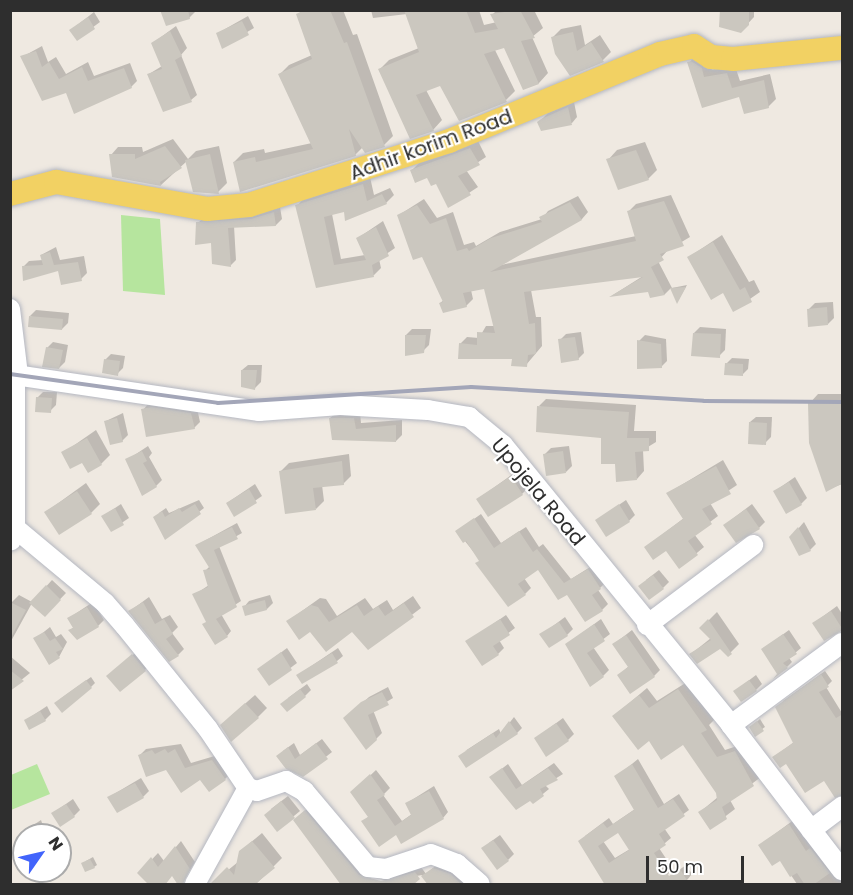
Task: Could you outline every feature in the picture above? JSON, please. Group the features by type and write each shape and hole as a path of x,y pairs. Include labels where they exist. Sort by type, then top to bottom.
{"main road":[{"name":"Adhir korim Road","path":"10,194 56,182 207,209 249,205 449,141 660,54 694,46 711,57 733,59 843,48"}],"street":[{"path":"10,309 18,375 15,375 13,535 105,603 208,729 248,788 256,790 286,781 304,791 368,867 386,869 431,854 457,864 480,885"},
{"name":"Upojela Road","path":"15,375 259,411 340,405 428,410 469,417 503,445 647,625 731,725 843,870"},
{"path":"647,625 753,545"},
{"path":"731,725 843,643"},
{"path":"195,885 248,788"},
{"path":"811,830 843,807"}],"green space":[{"path":"121,215 160,219 165,295 123,291"},
{"path":"37,764 50,794 11,810 11,775"}],"building":[{"path":"160,10 188,10 190,19 166,26"},
{"path":"305,10 330,10 344,43 347,42 385,147 365,153 349,129 356,156 240,192 233,162 255,157 256,162 313,149 278,74 312,59 296,14"},
{"path":"404,10 466,10 475,33 498,29 490,14 520,10 535,38 521,41 539,84 523,90 504,48 484,54 507,102 459,121 440,86 416,95 434,131 410,139 378,69 419,52"},
{"path":"720,10 749,10 749,25 741,33 719,27"},
{"path":"88,17 95,29 77,41 69,30"},
{"path":"242,21 249,35 222,49 216,33"},
{"path":"170,31 182,56 175,60 192,102 163,112 147,74 162,69 151,43"},
{"path":"573,32 577,51 591,42 604,62 570,76 555,54 551,37"},
{"path":"36,51 42,67 49,62 59,79 82,67 88,81 124,68 132,88 74,114 66,93 42,101 20,56"},
{"path":"691,61 702,68 704,77 727,73 732,88 764,80 769,108 744,114 739,97 702,108 687,62"},
{"path":"568,107 572,125 541,131 537,122"},
{"path":"165,146 182,168 160,182 161,186 112,177 109,154 135,154 135,159"},
{"path":"470,148 480,165 458,176 471,195 448,208 436,184 431,186 427,178 415,183 410,170"},
{"path":"636,150 649,180 618,190 606,159"},
{"path":"210,154 219,194 193,192 185,160"},
{"path":"363,184 367,201 382,194 387,204 345,221 344,212 324,217 334,265 366,260 356,238 376,227 389,256 372,265 374,277 316,288 295,205"},
{"path":"664,201 684,246 660,254 664,260 651,267 665,295 650,298 648,292 609,297 643,277 524,292 529,324 535,323 536,354 528,355 527,367 511,366 512,359 458,359 459,343 477,345 477,332 495,333 484,289 463,293 467,307 443,313 439,303 443,302 422,257 413,260 397,215 417,205 430,224 446,218 457,251 467,248 469,251 491,238 542,222 539,217 570,202 582,220 490,272 636,241 627,211"},
{"path":"274,212 276,226 228,228 231,267 212,264 211,243 195,245 196,222 251,219"},
{"path":"713,242 740,290 745,287 752,302 733,312 723,293 711,300 687,257"},
{"path":"50,252 54,265 78,262 82,281 61,285 58,271 23,281 22,266 43,265 40,255"},
{"path":"686,287 677,304 670,288"},
{"path":"827,307 828,325 808,327 807,309"},
{"path":"29,316 63,319 62,330 28,327"},
{"path":"693,333 721,334 720,358 691,356"},
{"path":"405,335 426,335 424,353 405,356"},
{"path":"575,337 579,360 561,363 558,339"},
{"path":"637,340 661,344 662,368 637,369"},
{"path":"46,347 63,350 59,369 42,367"},
{"path":"104,359 120,361 118,376 102,373"},
{"path":"725,363 743,364 743,376 724,375"},
{"path":"241,370 257,370 255,390 241,387"},
{"path":"36,397 52,398 51,413 35,412"},
{"path":"843,402 843,483 826,492 809,443 808,403"},
{"path":"537,406 629,412 627,438 649,438 649,451 635,452 637,480 616,482 615,464 601,464 601,438 536,432"},
{"path":"152,407 191,413 195,429 146,437 141,409"},
{"path":"117,418 123,442 110,445 104,421"},
{"path":"329,418 354,418 356,429 396,425 396,442 332,440"},
{"path":"749,422 767,423 766,445 748,444"},
{"path":"87,438 102,465 88,473 82,463 70,469 61,452"},
{"path":"142,451 147,461 143,463 157,487 142,496 125,459"},
{"path":"563,451 566,473 546,476 543,454"},
{"path":"342,461 344,485 313,488 316,510 285,514 279,471"},
{"path":"716,466 731,494 702,509 712,524 688,541 698,555 679,569 666,551 653,560 644,547 683,519 666,493"},
{"path":"511,476 523,495 488,517 476,499"},
{"path":"789,482 802,505 786,514 773,491"},
{"path":"249,489 257,503 234,517 226,503"},
{"path":"77,491 92,514 59,535 44,512"},
{"path":"195,504 201,514 165,540 153,517 162,511 165,517 179,508 182,512"},
{"path":"619,504 630,522 606,537 595,520"},
{"path":"115,508 124,525 111,532 101,516"},
{"path":"746,509 760,529 736,543 723,525"},
{"path":"474,518 494,548 519,531 533,552 537,549 564,583 588,569 601,589 592,595 603,611 585,622 567,595 558,600 538,570 518,584 526,595 508,607 475,563 479,561 466,541 463,543 455,531"},
{"path":"232,527 238,539 214,550 237,607 216,619 228,637 215,645 202,624 206,622 192,594 208,587 203,570 210,569 195,545"},
{"path":"798,527 811,551 799,556 789,537"},
{"path":"653,575 664,589 649,600 638,586"},
{"path":"46,585 61,600 45,617 29,603"},
{"path":"265,600 267,610 245,616 242,606"},
{"path":"10,602 26,610 10,639"},
{"path":"143,602 155,624 164,619 173,634 166,639 179,656 169,662 128,611"},
{"path":"404,603 414,617 368,650 352,632 326,652 310,632 299,640 286,621 311,605 318,607 329,622 357,605 364,616 378,606 385,616"},
{"path":"87,607 99,627 77,640 68,630 73,628 67,618"},
{"path":"831,611 843,630 824,641 812,623"},
{"path":"500,619 510,635 493,646 499,655 482,666 465,641"},
{"path":"708,619 732,654 728,657 720,649 697,664 689,654 711,640 699,628"},
{"path":"559,622 568,636 549,648 539,634"},
{"path":"594,624 605,641 587,653 604,677 590,687 565,644"},
{"path":"44,632 50,641 55,638 63,649 56,652 60,658 49,665 33,638"},
{"path":"783,634 797,654 783,663 788,668 773,679 777,674 761,649"},
{"path":"626,635 655,677 630,694 617,675 628,667 612,644"},
{"path":"281,652 292,670 269,686 257,669"},
{"path":"332,653 338,663 302,684 296,675"},
{"path":"132,654 146,671 120,692 106,676"},
{"path":"10,670 24,681 10,691"},
{"path":"821,674 829,687 819,692 836,718 843,714 843,795 835,798 824,781 805,793 786,764 780,768 772,757 793,743 775,707"},
{"path":"86,680 92,688 62,713 54,703"},
{"path":"749,680 757,691 741,702 733,691"},
{"path":"300,689 306,697 287,712 280,704"},
{"path":"678,689 707,730 701,733 717,757 735,751 754,786 722,807 727,819 710,830 698,812 717,800 716,793 683,745 661,760 649,741 638,750 612,716 639,695 649,708"},
{"path":"382,692 389,705 368,715 377,740 366,750 343,718 361,702"},
{"path":"245,703 259,718 231,742 220,725"},
{"path":"40,711 46,721 29,730 24,720"},
{"path":"509,721 518,734 466,768 458,756 493,733 496,738"},
{"path":"757,721 764,731 755,737 749,727"},
{"path":"556,723 569,741 546,757 534,738"},
{"path":"316,743 328,759 303,777 286,769 276,756 288,747 295,759"},
{"path":"165,749 168,753 175,749 185,768 212,760 226,780 209,792 200,780 181,793 166,770 146,777 138,755 152,750 155,754"},
{"path":"632,764 658,808 673,799 685,816 659,834 666,845 654,853 669,876 680,869 690,885 605,885 578,841 603,823 607,828 634,810 614,776","holes":["618,833 629,850 609,863 598,846"]},
{"path":"502,768 516,789 548,768 558,780 540,789 544,796 533,804 530,801 516,810 489,777"},
{"path":"370,774 385,795 377,800 395,826 411,815 405,803 429,791 444,819 401,844 396,835 379,847 361,821 368,817 350,792"},
{"path":"135,783 144,798 117,813 107,797"},
{"path":"281,801 295,818 277,832 264,815"},
{"path":"66,804 75,817 66,823 57,823 51,813"},
{"path":"305,810 359,875 381,881 415,872 420,879 413,885 341,885 293,820"},
{"path":"789,824 806,851 810,848 830,873 813,885 805,885 797,873 790,877 780,861 772,866 758,845"},
{"path":"493,840 509,861 497,870 481,848"},
{"path":"252,841 275,868 254,885 209,885 227,867 234,875 239,851"},
{"path":"175,846 190,869 183,884 178,885 172,876 165,885 149,885 137,873 151,857 158,867"},
{"path":"90,859 95,868 85,872 81,863"},
{"path":"433,868 451,874 462,885 428,885 421,876"}],"railway":[{"path":"10,374 218,403 471,387 704,401 842,402"}]}
